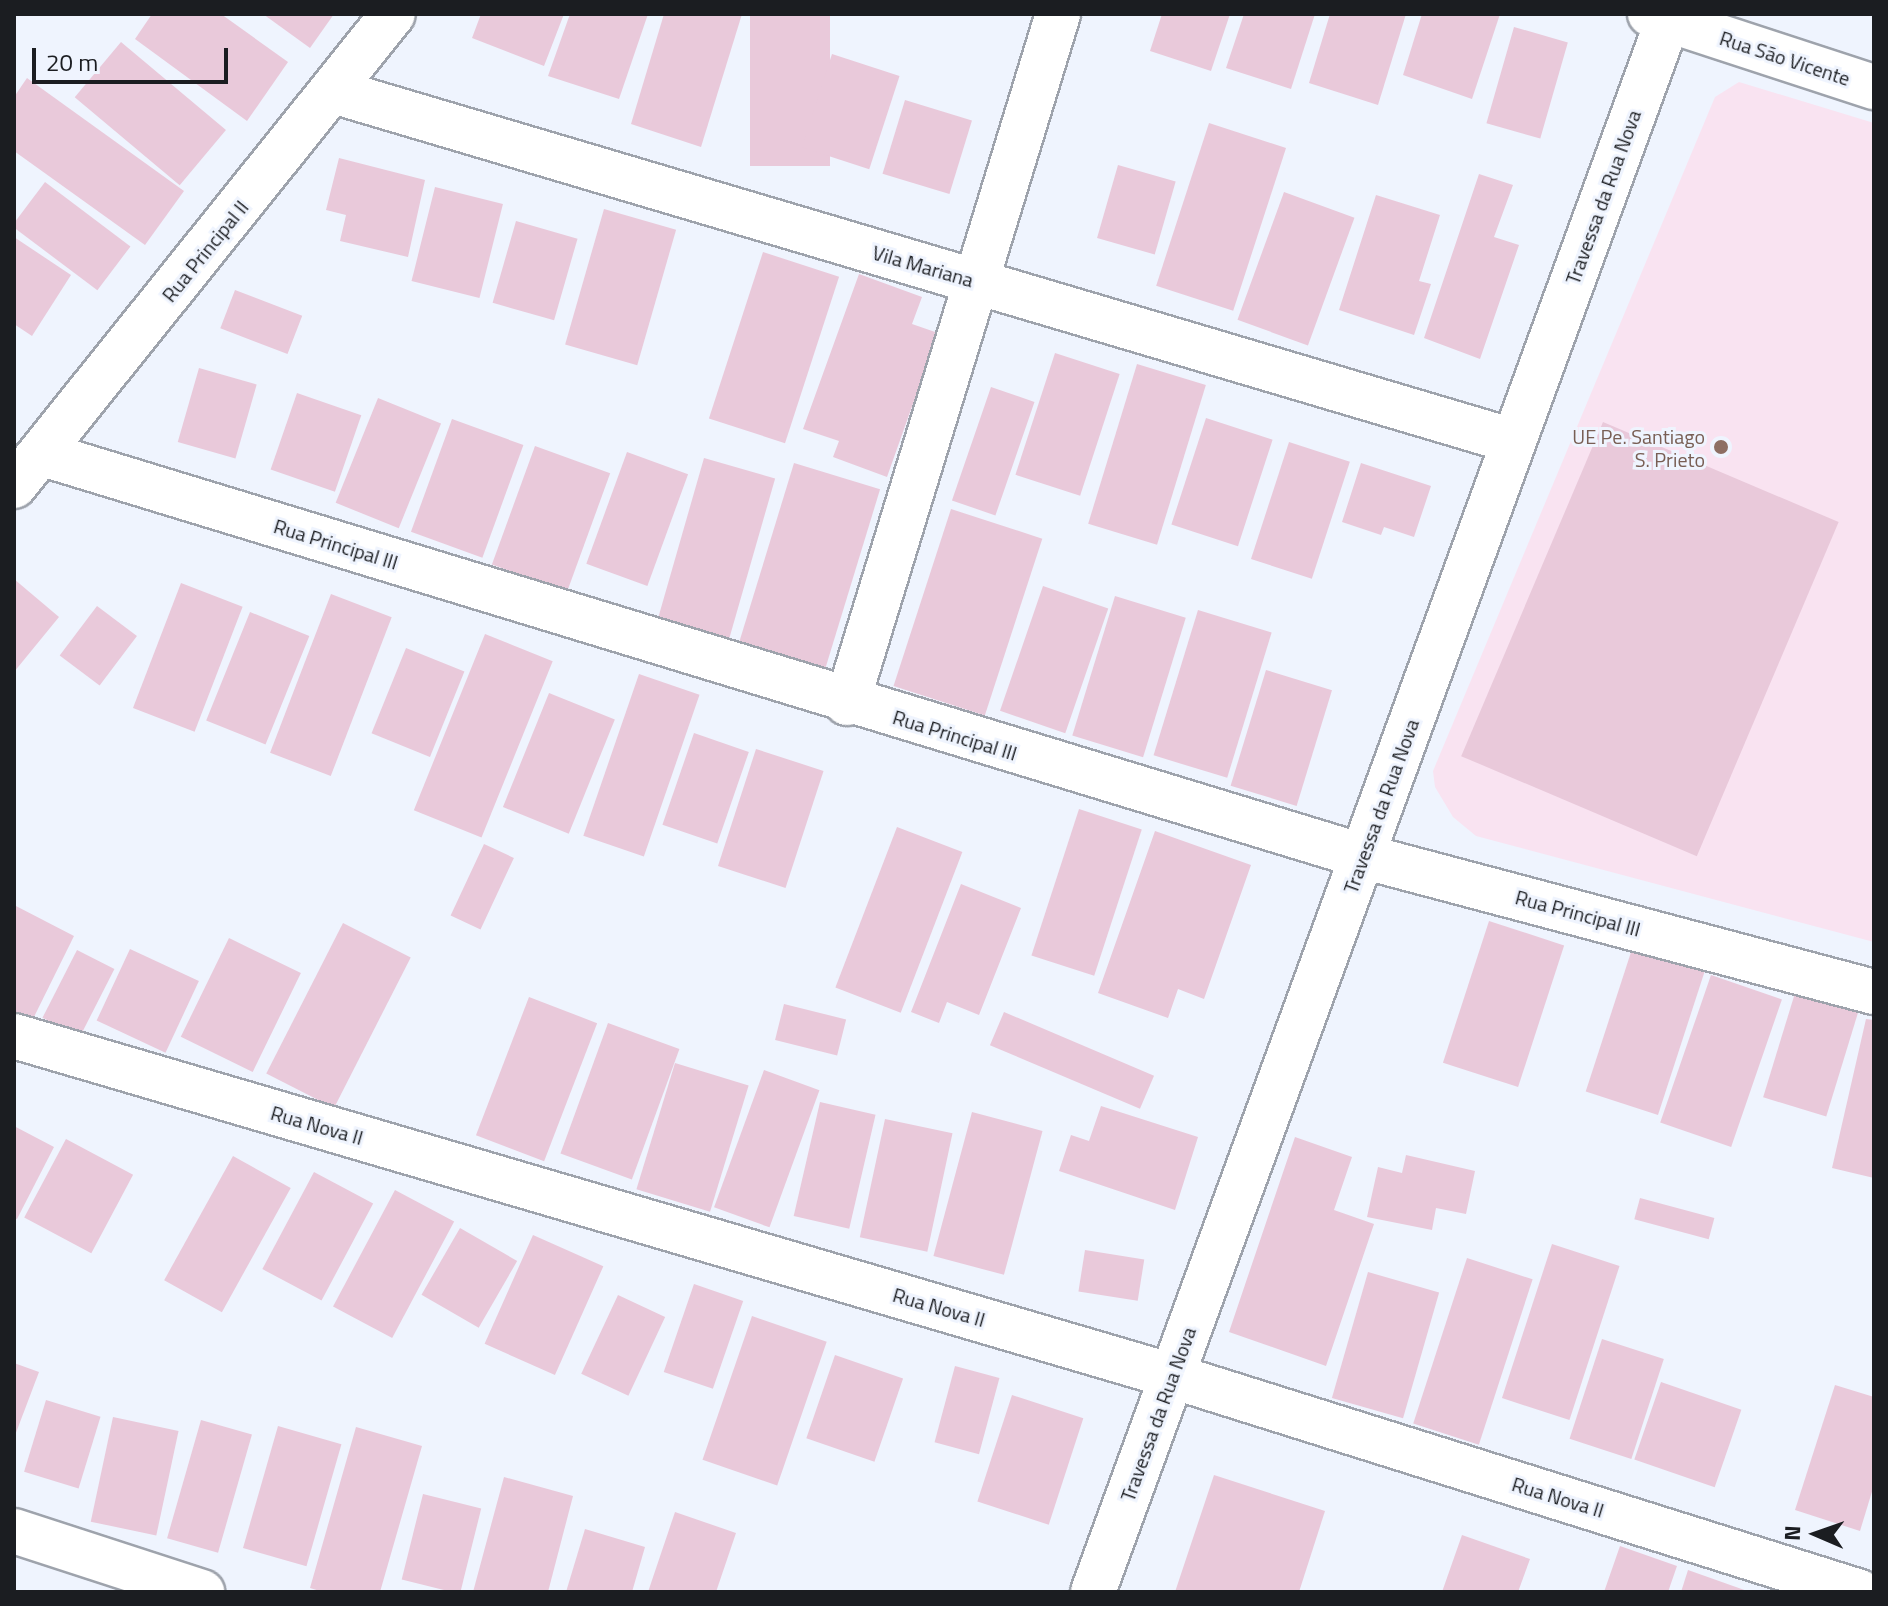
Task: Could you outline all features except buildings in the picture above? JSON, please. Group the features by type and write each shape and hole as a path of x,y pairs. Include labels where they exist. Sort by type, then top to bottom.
{"street":[{"name":"Rua Principal II","path":"14,486 43,454 393,14"},
{"path":"847,703 1058,14"},
{"name":"Rua São Vicente","path":"1659,17 1874,87"},
{"name":"Travessa da Rua Nova","path":"1093,1592 1513,441 1659,17"},
{"name":"Vila Mariana","path":"333,91 1513,441"},
{"name":"Rua Principal III","path":"43,454 847,703 1362,856 1874,992"},
{"name":"Rua Nova II","path":"14,1036 1172,1376 1860,1592"},
{"path":"14,1531 202,1592"}],"shaded area":[{"name":"UE Pe. Santiago S. Prieto","path":"1739,82 1874,123 1874,942 1476,836 1453,817 1435,787 1433,771 1715,97"}],"place":[{"name":"UE Pe. Santiago S. Prieto","path":"1721,447"}]}
